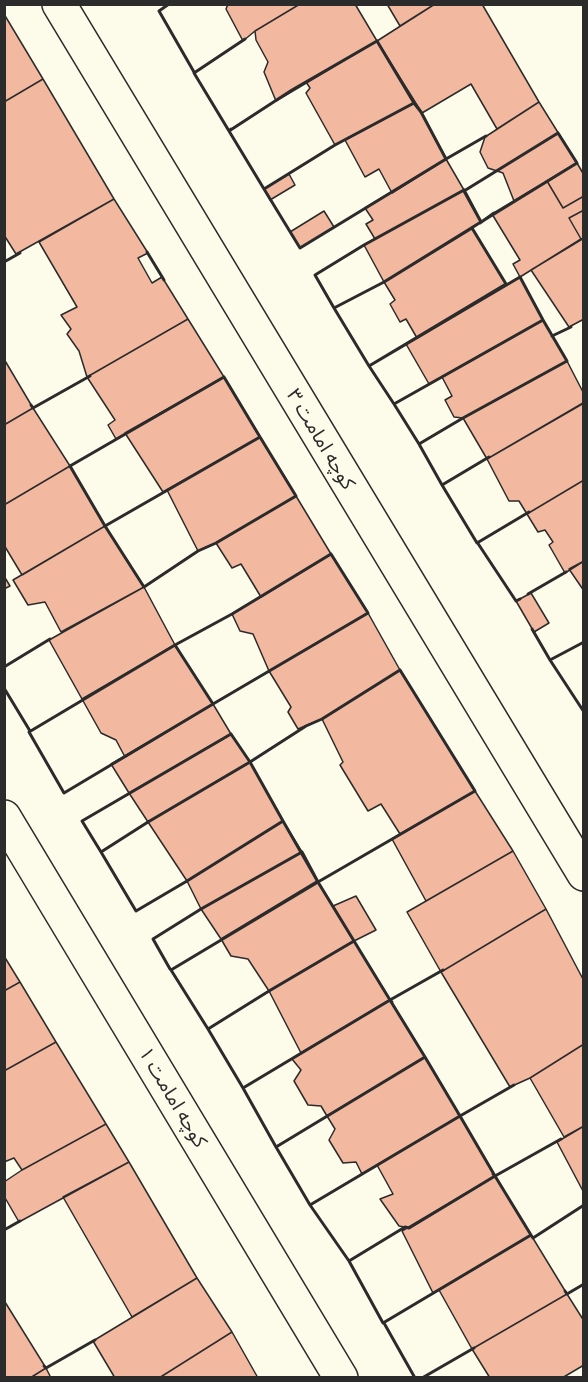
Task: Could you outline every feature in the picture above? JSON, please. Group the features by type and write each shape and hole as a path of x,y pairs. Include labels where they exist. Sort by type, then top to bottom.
{"street":[{"name":"کوچه امامت ۳","path":"59,4 584,874"},
{"name":"کوچه امامت ۱","path":"4,817 341,1377"}],"building":[{"path":"228,4 300,4 255,31 243,41 226,9"},
{"path":"300,4 355,4 377,41 276,101 264,72 268,62 256,40 255,31"},
{"path":"387,4 435,4 400,26"},
{"path":"435,4 482,4 539,102 497,129 471,84 422,113 377,41"},
{"path":"4,14 43,79 4,102"},
{"path":"377,41 422,113 414,103"},
{"path":"377,41 414,103 335,145 306,93 310,88 306,82"},
{"path":"43,79 114,199 16,254 4,235 4,102"},
{"path":"539,102 577,163 514,201 503,173 488,168 480,152 485,137"},
{"path":"414,103 422,113 446,159 392,193 379,169 365,177 345,140"},
{"path":"446,159 464,190 375,239 366,224 373,220 365,208"},
{"path":"577,163 584,175 584,196 563,208 547,181"},
{"path":"289,174 295,185 270,200 264,189"},
{"path":"547,181 563,208 584,196 584,210 569,218 581,239 520,277 513,264 520,260 492,214"},
{"path":"464,190 481,222 384,282 364,245"},
{"path":"114,199 148,253 138,258 152,283 162,277 188,319 87,377 79,351 67,334 71,329 61,315 77,307 39,242"},
{"path":"584,210 584,238 581,239 569,218"},
{"path":"324,211 334,227 300,248 290,232"},
{"path":"472,228 506,284 417,338 406,319 400,322 390,304 395,300 384,282"},
{"path":"584,238 584,319 569,327 531,270"},
{"path":"520,277 543,320 429,384 406,344"},
{"path":"188,319 224,377 116,439 108,425 115,420 87,377"},
{"path":"543,320 567,361 463,418 454,417 445,400 452,396 442,377"},
{"path":"4,359 33,408 4,425"},
{"path":"567,361 584,394 584,403 487,459 463,418"},
{"path":"224,377 260,437 163,492 125,433"},
{"path":"583,403 584,480 527,514 519,501 509,501 487,459"},
{"path":"33,408 70,466 4,505 4,425"},
{"path":"260,437 296,496 216,543 198,551 167,490"},
{"path":"70,466 105,526 22,575 4,545 4,505"},
{"path":"584,480 584,561 565,573 549,545 553,542 545,530 538,532 527,514"},
{"path":"296,496 331,554 261,597 241,564 232,568 216,543"},
{"path":"105,526 144,587 61,632 45,602 28,605 13,580"},
{"path":"331,554 368,613 269,671 253,634 240,631 232,614"},
{"path":"584,561 584,591 569,569"},
{"path":"4,576 10,586 4,589"},
{"path":"144,587 175,645 82,699 49,640"},
{"path":"531,593 549,623 534,632 516,601"},
{"path":"368,613 400,670 322,719 298,729 288,712 291,707 269,671"},
{"path":"175,645 213,704 125,757 116,740 101,733 82,699"},
{"path":"400,670 475,791 400,834 381,804 368,811 340,765 343,762 322,719"},
{"path":"213,704 231,734 129,793 111,764"},
{"path":"231,734 250,762 148,822 129,793"},
{"path":"250,762 283,821 187,881 148,822"},
{"path":"475,791 513,851 426,901 392,839"},
{"path":"283,821 302,852 201,909 187,881"},
{"path":"513,851 546,909 441,972 407,912"},
{"path":"302,852 317,881 221,939 201,909"},
{"path":"317,881 354,941 269,991 248,959 231,956 221,939"},
{"path":"356,896 376,930 354,941 333,906"},
{"path":"546,909 584,981 584,1044 530,1078 510,1087 441,972"},
{"path":"354,941 390,1000 301,1053 269,991"},
{"path":"4,956 20,982 4,991"},
{"path":"20,982 56,1042 4,1071 4,991"},
{"path":"390,1000 425,1057 327,1116 321,1106 308,1105 294,1081 301,1070 292,1059"},
{"path":"56,1042 106,1124 22,1170 14,1158 4,1162 4,1071"},
{"path":"584,1044 584,1126 564,1137 530,1078"},
{"path":"425,1057 460,1116 362,1174 356,1162 343,1163 329,1140 335,1129 327,1116"},
{"path":"460,1116 495,1176 409,1228 399,1226 380,1199 393,1194 377,1165"},
{"path":"106,1124 129,1162 19,1222 4,1196 4,1182"},
{"path":"584,1126 584,1193 557,1142"},
{"path":"129,1162 197,1278 132,1317 63,1197"},
{"path":"495,1176 531,1235 433,1293 402,1231"},
{"path":"531,1235 567,1294 472,1349 439,1290"},
{"path":"197,1278 232,1332 159,1378 115,1378 93,1341"},
{"path":"567,1294 584,1321 584,1365 562,1378 490,1378 472,1349"},
{"path":"5,1302 46,1368 30,1378 4,1378"},
{"path":"232,1332 258,1378 159,1378"},
{"path":"46,1368 51,1378 30,1378"}],"wall":[{"path":"169,4 159,11 194,72"},
{"path":"231,129 229,131 194,73 245,39"},
{"path":"377,41 414,103 335,145 264,189 229,131 292,90 377,41"},
{"path":"414,103 446,159 300,248 264,189 335,145 414,103"},
{"path":"558,133 577,163 481,222 464,191 558,133"},
{"path":"446,158 486,136"},
{"path":"464,190 481,222 384,282 334,308 315,275 464,190"},
{"path":"480,223 494,213"},
{"path":"472,228 506,284 369,366 334,308 384,282 472,228"},
{"path":"147,252 164,280"},
{"path":"4,262 20,253"},
{"path":"520,277 543,320 394,404 369,366 520,277"},
{"path":"543,320 567,361 419,444 394,404 543,320"},
{"path":"552,336 571,327"},
{"path":"31,405 33,408 90,376"},
{"path":"224,377 260,437 105,526 70,466 224,377"},
{"path":"260,437 296,496 216,543 198,551 144,587 105,526 260,437"},
{"path":"421,443 419,444 442,485 489,457"},
{"path":"443,485 477,543 529,512"},
{"path":"477,542 516,601 520,599"},
{"path":"331,554 368,613 213,704 175,645 232,614 331,554"},
{"path":"528,594 566,572"},
{"path":"532,629 550,660 584,642"},
{"path":"4,667 50,639"},
{"path":"175,645 213,704 64,793 29,732 175,645"},
{"path":"552,659 550,660 584,712"},
{"path":"400,670 475,791 318,882 250,762 400,670"},
{"path":"4,688 30,731"},
{"path":"231,734 250,762 101,852 82,821 231,734"},
{"path":"250,762 283,821 136,911 101,852 250,762"},
{"path":"302,852 318,882 170,969 153,939 302,852"},
{"path":"318,882 354,941 208,1029 171,970 318,882"},
{"path":"354,941 390,1000 243,1088 208,1029 354,941"},
{"path":"392,1002 390,1000 443,970"},
{"path":"390,1000 425,1057 276,1147 243,1088 390,1000"},
{"path":"425,1057 460,1116 310,1205 276,1147 425,1057"},
{"path":"458,1113 460,1116 514,1085"},
{"path":"460,1116 495,1176 349,1261 310,1205 460,1116"},
{"path":"493,1174 495,1176 561,1139"},
{"path":"495,1176 531,1235 383,1323 349,1261 495,1176"},
{"path":"531,1235 533,1238 584,1205"},
{"path":"4,1230 20,1221"},
{"path":"565,1291 567,1294 584,1284"},
{"path":"384,1323 415,1378"},
{"path":"44,1366 46,1368 95,1340"},
{"path":"422,1378 474,1348"}]}
